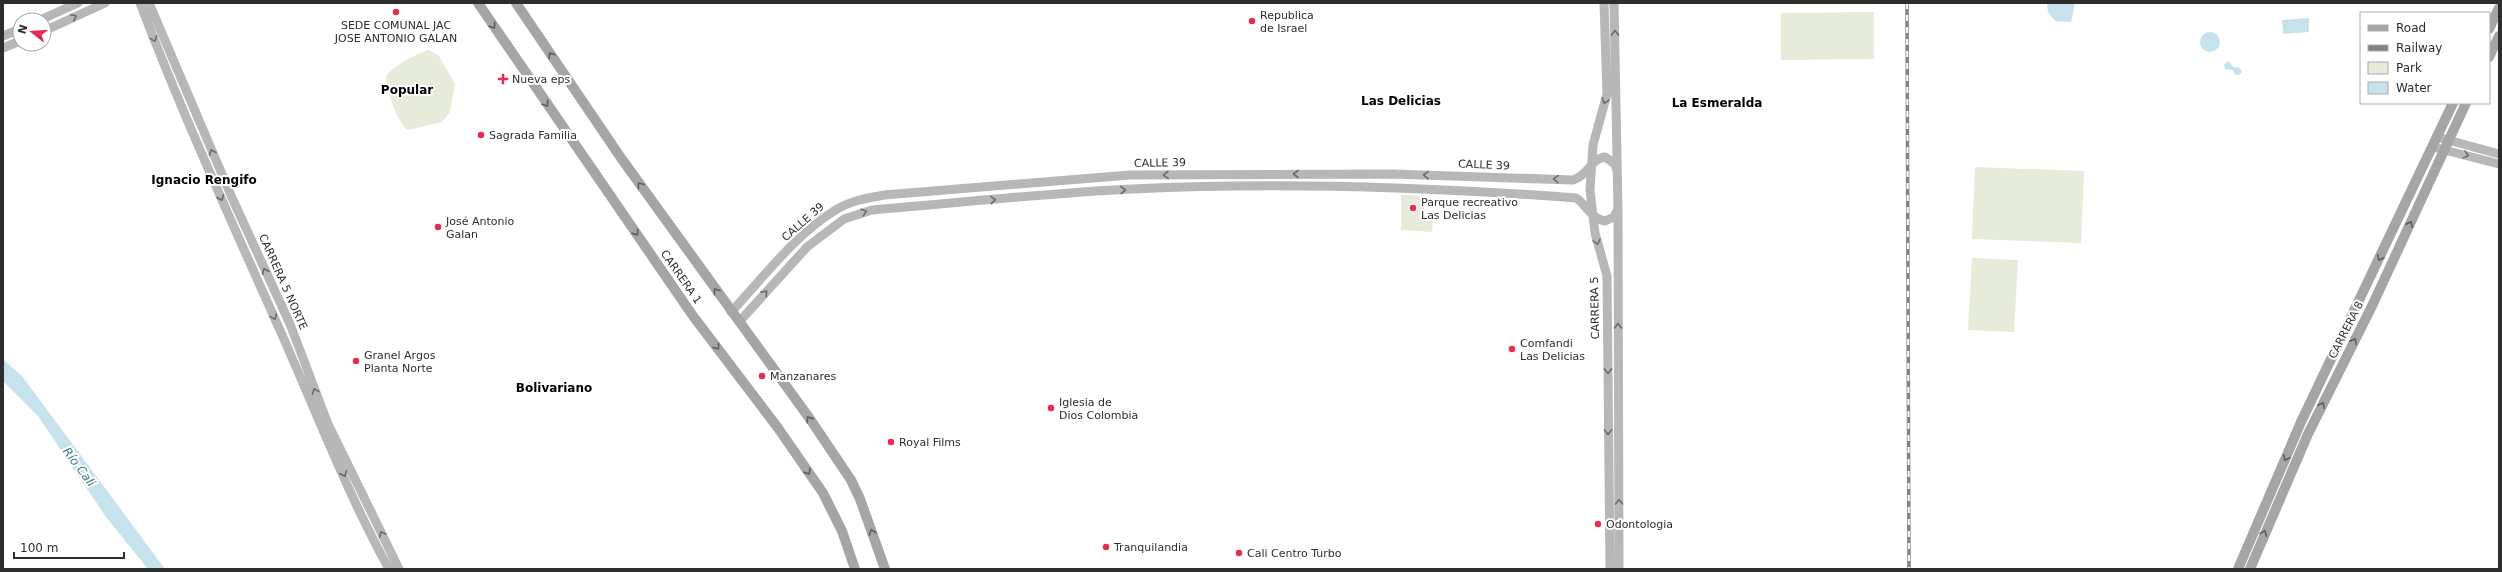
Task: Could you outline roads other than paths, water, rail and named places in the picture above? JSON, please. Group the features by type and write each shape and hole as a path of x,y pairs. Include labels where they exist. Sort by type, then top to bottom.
{"main road":[{"name":"CARRERA 1","path":"478,3 693,316 778,428 822,492 842,531 855,569"},
{"name":"CARRERA 1","path":"516,3 621,158 731,312 810,419 851,480 860,499 885,569"},
{"path":"2490,27 2499,8"},
{"path":"2490,55 2499,36"},
{"name":"CARRERA 8","path":"2238,569 2301,422 2453,104"},
{"name":"CARRERA 8","path":"2250,569 2308,434 2372,306 2466,104"}],"street":[{"path":"52,15 78,3"},
{"path":"52,27 105,3"},
{"name":"CARRERA 5 NORTE","path":"140,3 178,100 325,433 389,569"},
{"name":"CARRERA 5 NORTE","path":"149,3 224,180 290,324 328,424 399,569"},
{"name":"CARRERA 5","path":"1604,3 1607,94 1599,120 1590,168 1592,215 1599,251 1607,276 1610,569"},
{"name":"CARRERA 5","path":"1614,3 1618,208 1619,569"},
{"path":"2435,142 2499,164"},
{"path":"2446,145 2499,154"},
{"name":"CALLE 39","path":"731,312 800,238 835,210 856,201 890,194 1130,175 1392,174 1573,180 1584,176 1594,162 1605,157 1616,164 1617,171"},
{"name":"CALLE 39","path":"739,322 807,247 844,219 872,210 1134,189 1384,188 1490,192 1576,198 1585,204 1592,215"},
{"path":"1592,215 1605,221 1614,217 1618,208"},
{"path":"800,238 807,247"}],"water":[{"path":"2047,3 2075,3 2071,22 2055,21 2048,12"},
{"path":"2309,18 2309,32 2283,34 2282,20"},
{"path":"2210,32 2217,35 2220,42 2217,49 2210,52 2203,49 2200,42 2203,35"},
{"path":"2229,61 2233,67 2240,68 2242,72 2239,75 2235,75 2233,70 2225,69 2224,64"},
{"name":"Río Cali","path":"3,356 5,361 22,376 165,569 148,569 106,517 38,416 3,381"}],"railway":[{"path":"1907,3 1909,569"}],"place":[{"name":"SEDE COMUNAL JAC JOSE ANTONIO GALAN","path":"396,12"},
{"name":"Republica de Israel","path":"1252,21"},
{"name":"Nueva eps","path":"503,79"},
{"name":"Sagrada Familia","path":"481,135"},
{"name":"Parque recreativo Las Delicias","path":"1413,208"},
{"name":"José Antonio Galan","path":"438,227"},
{"name":"Comfandi Las Delicias","path":"1512,349"},
{"name":"Granel Argos Planta Norte","path":"356,361"},
{"name":"Manzanares","path":"762,376"},
{"name":"Iglesia de Dios Colombia","path":"1051,408"},
{"name":"Royal Films","path":"891,442"},
{"name":"Odontologia","path":"1598,524"},
{"name":"Tranquilandia","path":"1106,547"},
{"name":"Cali Centro Turbo","path":"1239,553"}],"district":[{"name":"Popular","path":"407,90"},
{"name":"Las Delicias","path":"1401,101"},
{"name":"La Esmeralda","path":"1717,103"},
{"name":"Ignacio Rengifo","path":"204,180"},
{"name":"Bolivariano","path":"554,388"}]}
